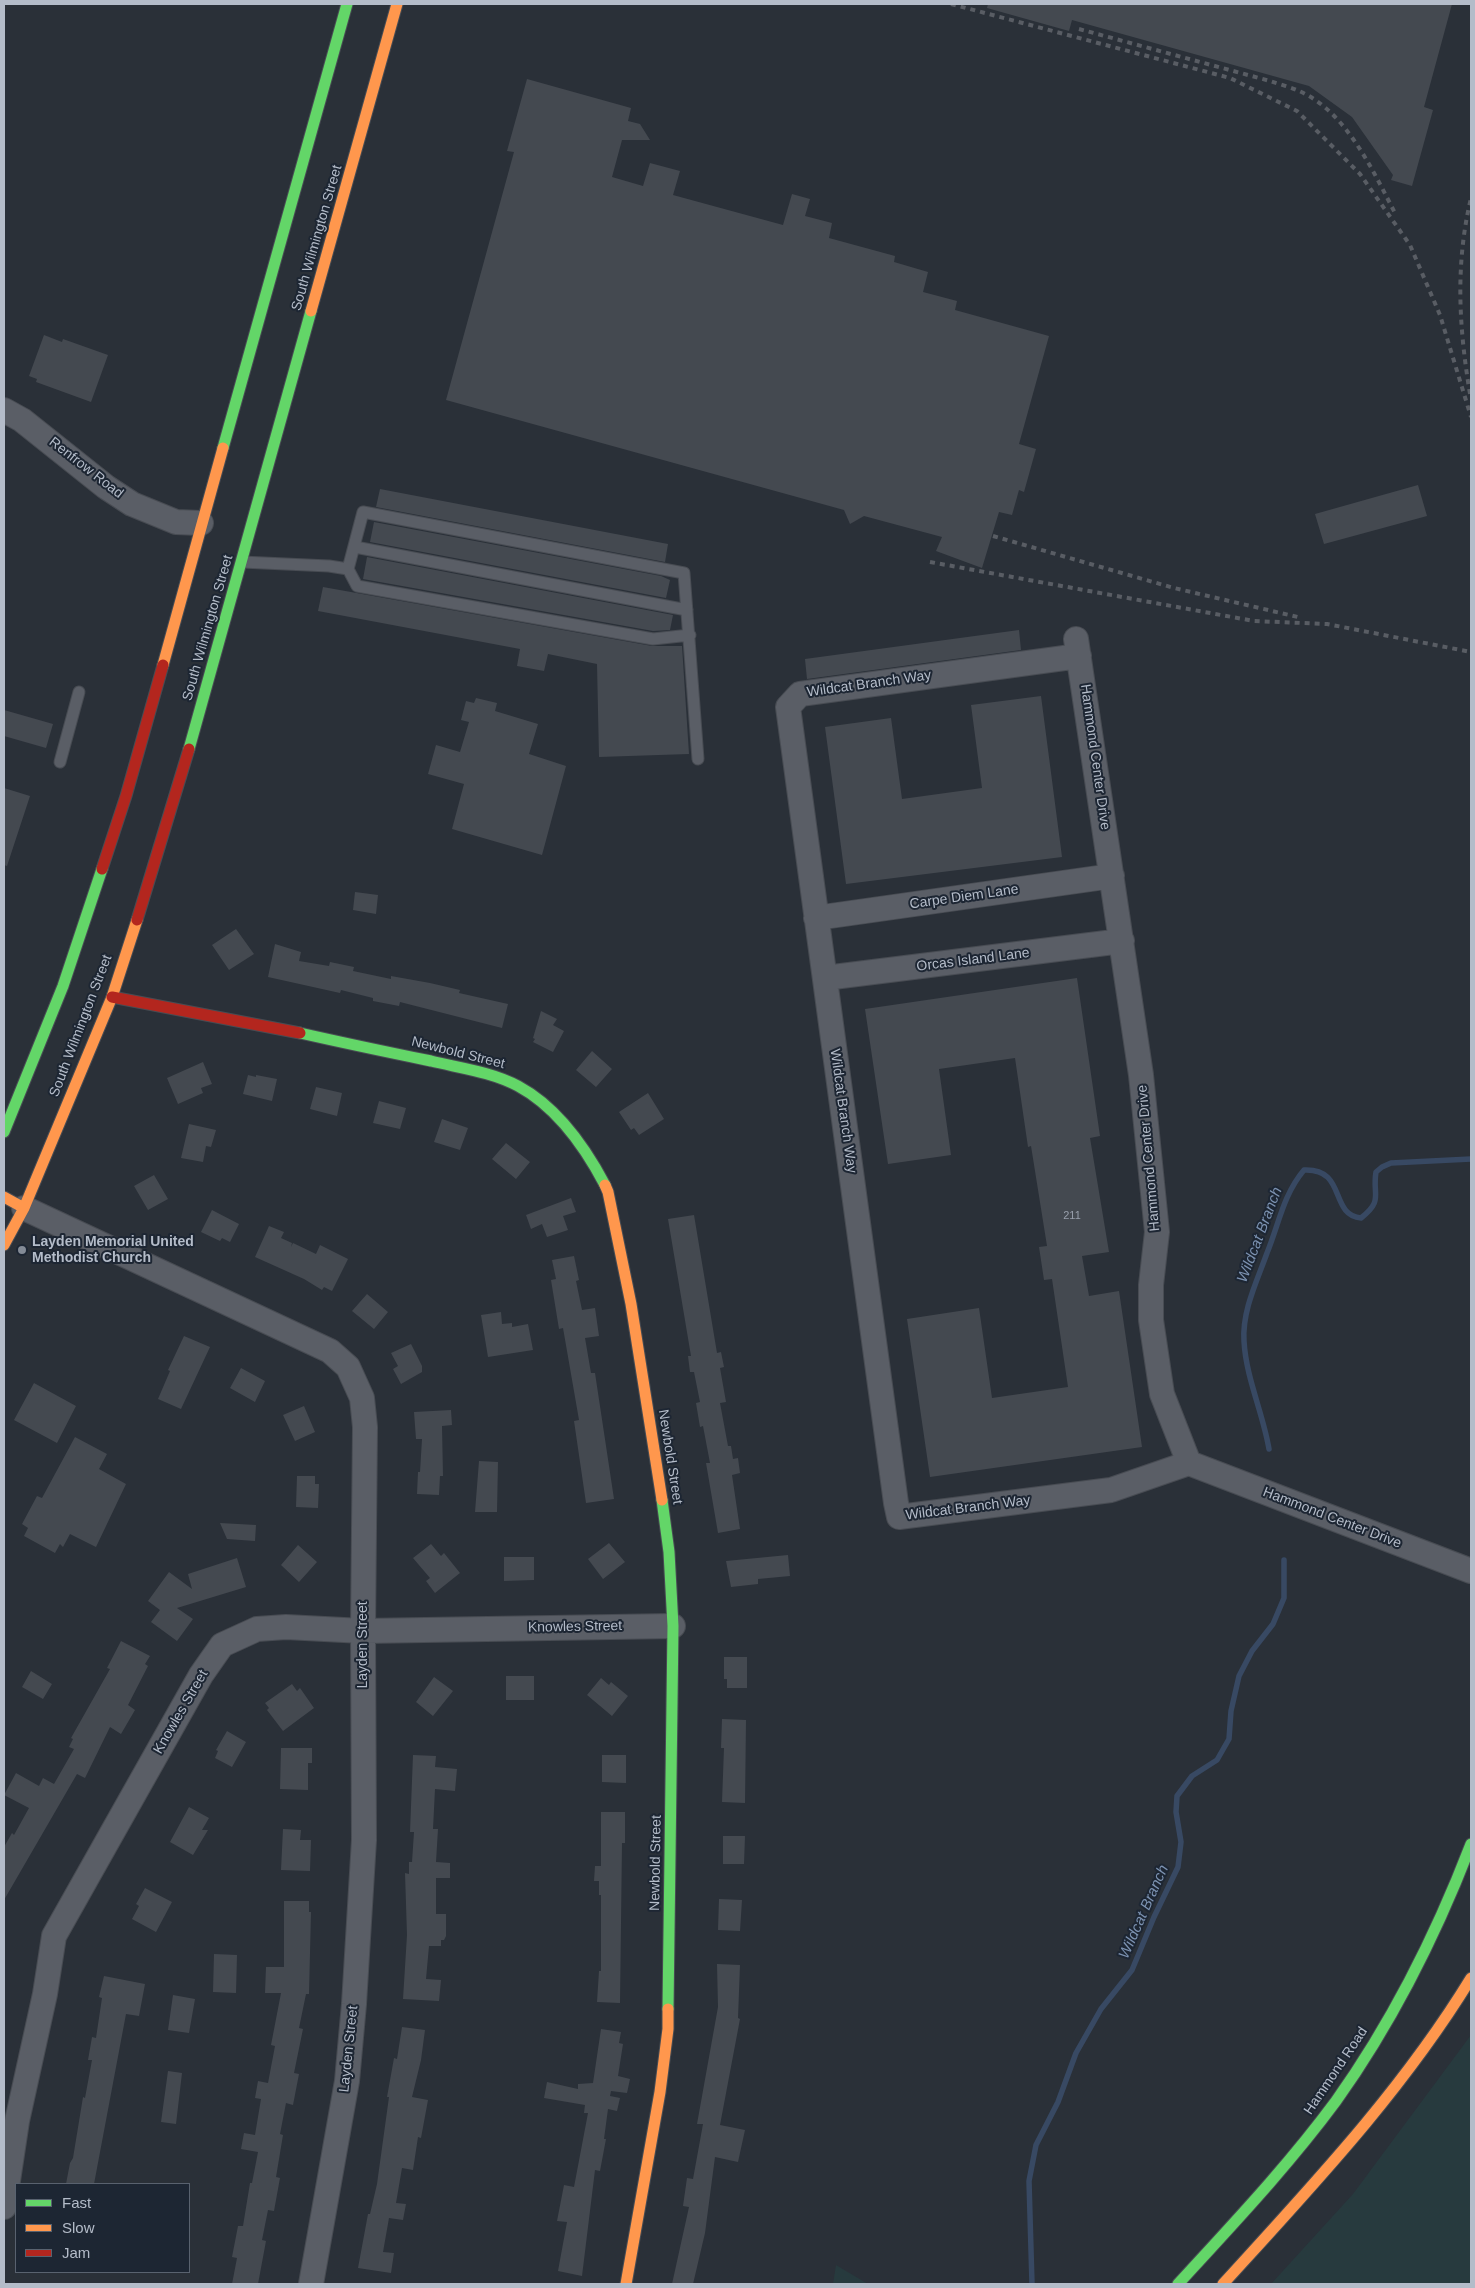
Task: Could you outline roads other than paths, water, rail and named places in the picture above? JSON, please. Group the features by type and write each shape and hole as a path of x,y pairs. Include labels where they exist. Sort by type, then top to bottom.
{"main road":[{"path":"4,1132 63,986 126,796 347,4"},
{"name":"South Wilmington Street","path":"4,1245 14,1202 112,997 171,813 397,4"},
{"name":"Newbold Street","path":"112,997 290,1031 486,1073 518,1086 541,1102 563,1124 592,1160 608,1192 631,1304 670,1552 673,1626 668,2029 660,2092 626,2284"},
{"name":"Hammond Road","path":"1178,2284 1311,2134 1351,2078 1390,2017 1455,1887 1471,1844"},
{"path":"1223,2284 1385,2101 1450,2011 1471,1978"}],"street":[{"name":"Renfrow Road","path":"4,410 22,420 106,487 132,504 176,522 201,523"},
{"name":"Hammond Center Drive","path":"1078,648 1141,1075 1157,1232 1151,1285 1151,1320 1162,1394 1189,1463 1471,1571"},
{"name":"Wildcat Branch Way","path":"1078,648 800,694 788,707 816,918 899,1517 1111,1490 1189,1463"},
{"name":"Carpe Diem Lane","path":"816,918 1112,876"},
{"name":"Orcas Island Lane","path":"825,978 1122,941"},
{"name":"Layden Street","path":"14,1202 330,1351 348,1367 362,1398 365,1427 363,1631 364,1840 354,2004 347,2081 311,2284"},
{"name":"Knowles Street","path":"4,2207 17,2122 45,1994 54,1936 201,1676 222,1645 257,1629 286,1627 363,1631 673,1626"}],"lane":[{"path":"690,635 653,639 357,586 348,569 363,512 684,574 690,635 698,759"},
{"path":"355,546 687,610"},
{"path":"242,562 348,569"},
{"path":"60,762 79,692"}],"waterway":[{"name":"Wildcat Branch","path":"1269,1449 1245,1355 1245,1319 1282,1210 1297,1180 1304,1170 1317,1171 1327,1176 1345,1209 1351,1215 1361,1218 1375,1202 1376,1172 1382,1167 1391,1163 1471,1159"},
{"name":"Wildcat Branch","path":"1032,2284 1029,2181 1036,2145 1058,2102 1076,2053 1101,2009 1132,1970 1154,1917 1178,1867 1181,1842 1176,1812 1177,1796 1192,1776 1217,1760 1229,1739 1231,1711 1239,1676 1252,1651 1273,1624 1284,1598 1284,1560"}],"railway":[{"path":"951,4 1230,78 1297,111 1360,174 1410,245 1440,315 1471,417"},
{"path":"1079,29 1270,81 1299,91 1316,100 1344,127 1356,144 1395,213"},
{"path":"1470,394 1463,345 1460,296 1463,247 1471,198"},
{"path":"993,536 1174,588 1302,618"},
{"path":"930,562 1254,621 1327,624 1471,652"}],"place":[{"name":"Layden Memorial United Methodist Church","path":"22,1250"}]}
